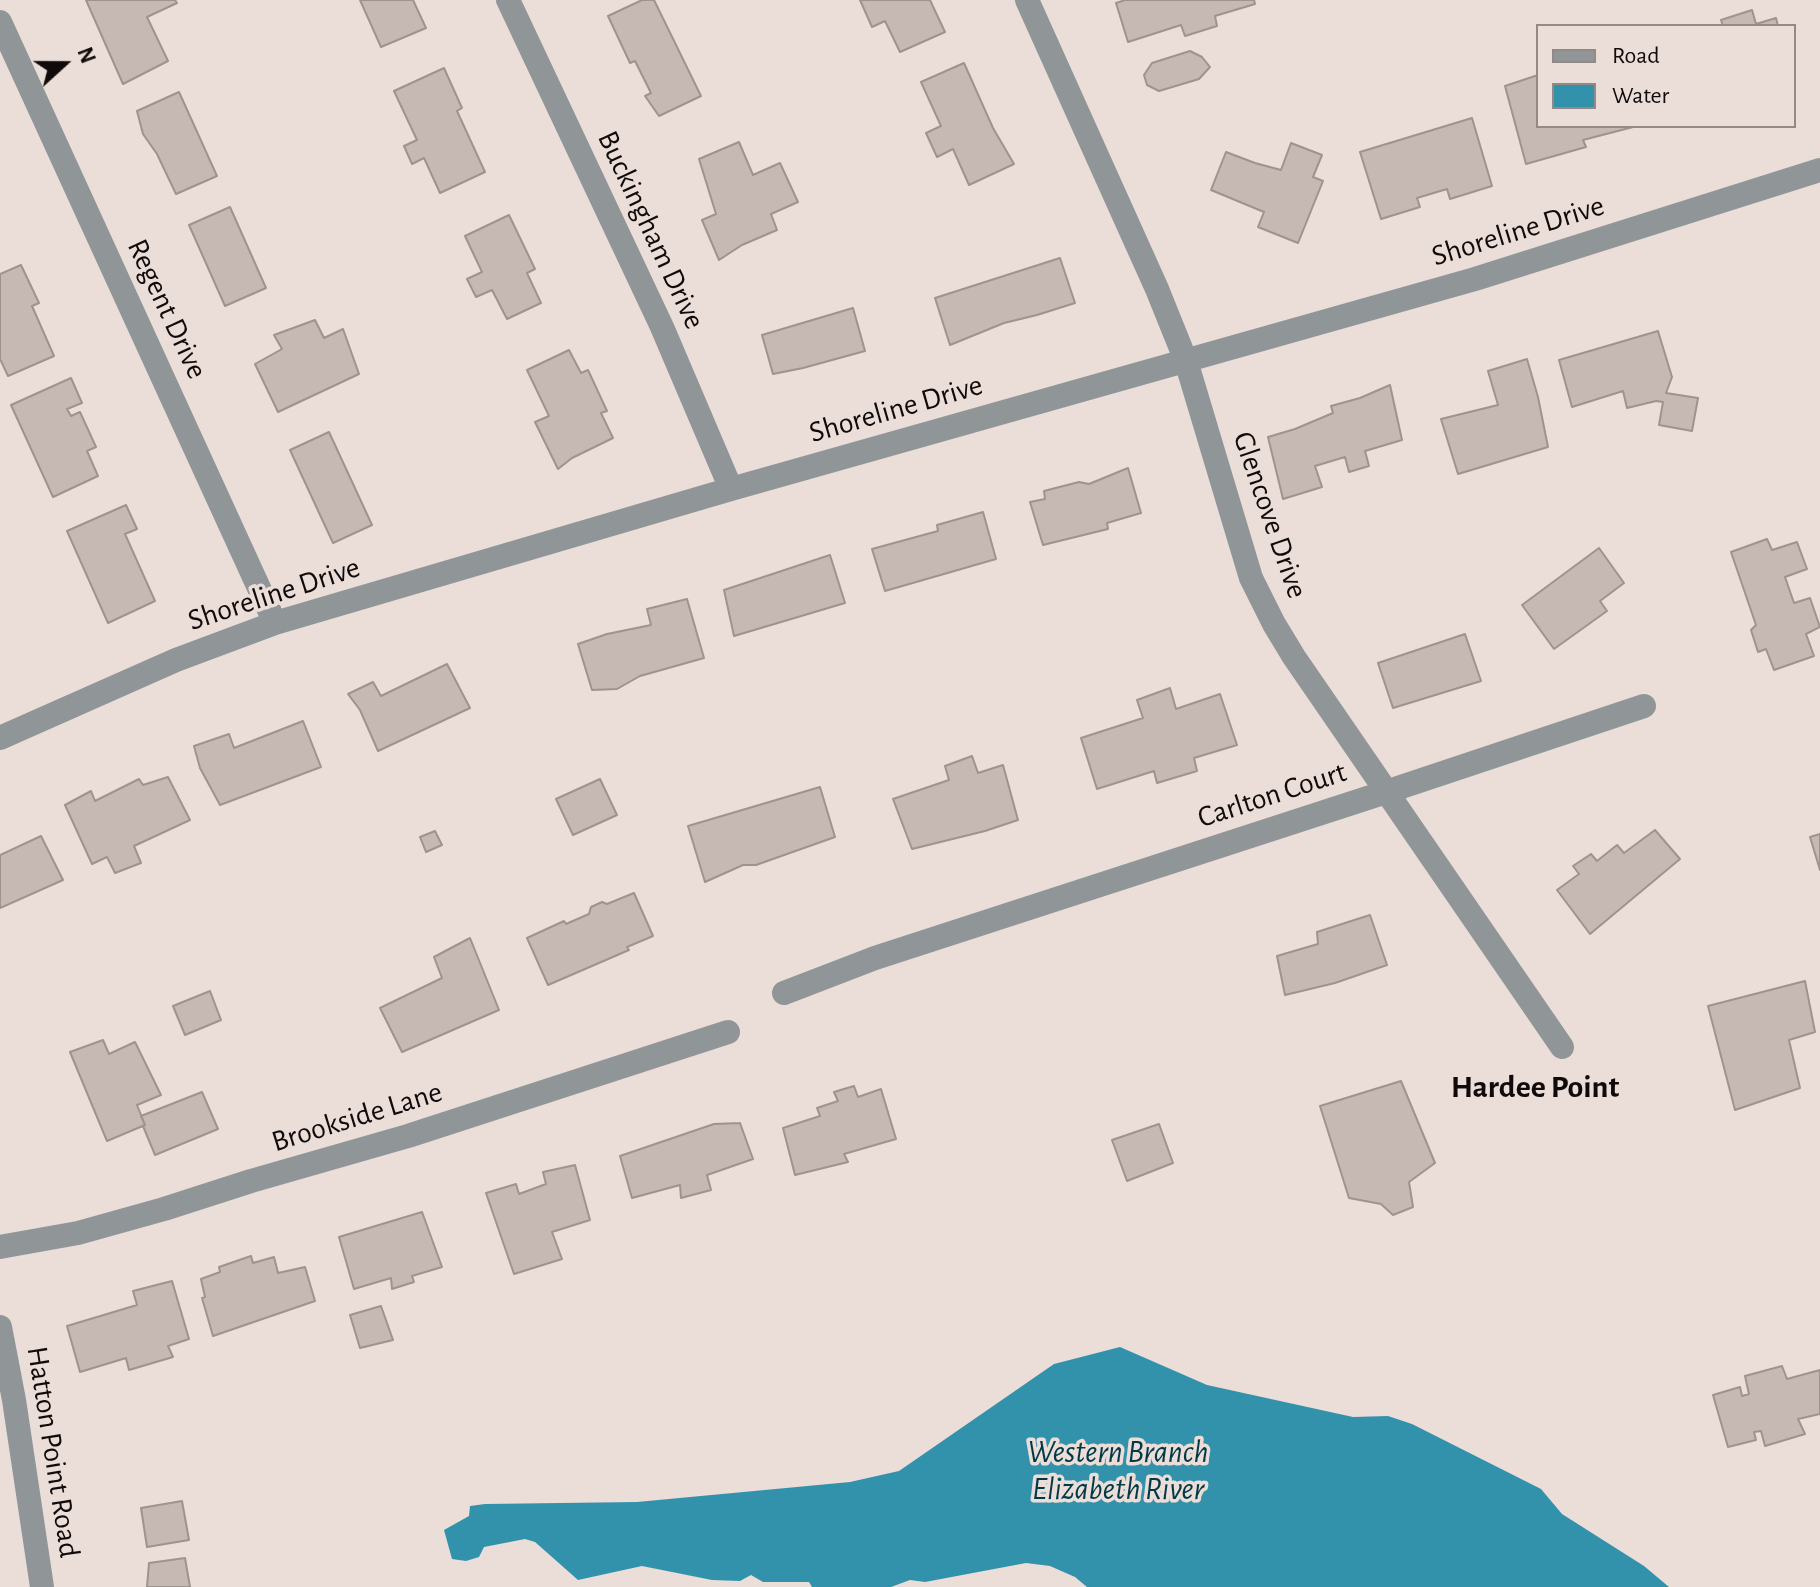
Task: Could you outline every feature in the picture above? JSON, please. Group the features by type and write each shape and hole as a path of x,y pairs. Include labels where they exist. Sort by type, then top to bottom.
{"street":[{"name":"Buckingham Drive","path":"508,0 662,327 731,489"},
{"name":"Glencove Drive","path":"1027,0 1157,289 1186,361 1251,578 1274,624 1562,1047"},
{"name":"Regent Drive","path":"0,22 275,623"},
{"name":"Shoreline Drive","path":"0,738 176,660 275,623 731,489 1475,279 1820,170"},
{"name":"Carlton Court","path":"784,993 919,943 1644,706"},
{"name":"Brookside Lane","path":"0,1247 78,1233 164,1209 408,1136 728,1032"},
{"name":"Hatton Point Road","path":"0,1327 42,1587"}],"water":[{"name":"Western Branch Elizabeth River","path":"1120,1347 1207,1385 1353,1417 1388,1416 1412,1424 1541,1489 1562,1514 1644,1566 1669,1587 1087,1587 1075,1577 1050,1566 1026,1563 925,1582 910,1580 891,1587 812,1587 809,1582 763,1582 751,1575 740,1581 712,1580 642,1566 578,1580 535,1542 525,1539 484,1547 479,1557 466,1561 452,1559 444,1530 469,1516 470,1506 637,1502 850,1482 899,1471 1054,1364"}],"building":[{"path":"86,0 175,0 177,3 147,17 168,61 123,84"},
{"path":"360,0 413,0 426,28 381,47"},
{"path":"642,0 654,0 701,96 659,116 645,96 651,93 635,61 630,63 608,16"},
{"path":"860,0 930,0 945,32 900,52 885,21 872,27"},
{"path":"1125,0 1254,0 1255,4 1215,16 1217,26 1185,36 1181,25 1128,42 1116,3"},
{"path":"1752,10 1756,24 1722,24 1721,20"},
{"path":"1776,18 1778,24 1756,24"},
{"path":"1190,51 1202,57 1210,67 1199,79 1159,91 1147,85 1144,75 1152,63"},
{"path":"964,63 993,128 1014,164 969,185 953,149 937,157 926,133 941,126 921,82"},
{"path":"444,68 462,108 457,111 485,172 440,193 424,158 412,164 404,146 417,140 394,91"},
{"path":"1536,76 1536,128 1629,128 1583,140 1586,147 1526,164 1505,86"},
{"path":"179,92 217,176 176,194 157,154 143,134 137,111"},
{"path":"1472,118 1492,186 1450,199 1447,189 1417,198 1420,207 1381,219 1360,152"},
{"path":"739,142 753,175 780,163 798,202 771,214 777,230 742,245 719,260 702,220 716,214 699,159"},
{"path":"1291,143 1322,155 1313,177 1323,181 1298,243 1258,227 1264,212 1211,190 1226,152 1281,170"},
{"path":"230,207 266,288 225,306 189,225"},
{"path":"509,215 535,269 527,273 541,303 507,319 492,290 476,297 467,279 482,272 465,236"},
{"path":"1060,258 1075,303 1004,323 950,345 935,298"},
{"path":"21,265 39,303 32,306 54,356 8,376 0,359 0,274"},
{"path":"853,308 865,351 773,374 762,335"},
{"path":"315,320 324,338 343,329 359,374 278,412 255,364 282,349 274,335"},
{"path":"1658,331 1672,377 1666,393 1698,398 1692,431 1659,425 1663,402 1627,408 1623,391 1572,407 1559,360"},
{"path":"569,350 581,373 588,370 607,411 601,413 613,438 572,458 558,469 535,422 549,416 527,370"},
{"path":"1527,359 1548,447 1458,474 1441,419 1498,405 1488,371"},
{"path":"71,378 82,403 67,409 71,416 80,412 96,447 87,451 98,476 53,497 11,405"},
{"path":"1390,385 1402,440 1365,451 1369,466 1349,472 1345,457 1315,466 1322,487 1283,499 1268,437 1333,413 1331,406"},
{"path":"329,432 372,525 333,543 290,450"},
{"path":"1128,468 1141,513 1107,523 1108,529 1043,545 1030,502 1045,499 1044,491 1079,482 1089,484"},
{"path":"126,505 137,529 125,534 155,601 108,623 67,531"},
{"path":"983,512 996,559 885,591 872,549 938,531 937,525"},
{"path":"1767,539 1772,550 1797,542 1807,569 1785,577 1794,603 1810,598 1820,627 1806,634 1814,656 1774,670 1766,649 1758,652 1751,630 1756,625 1731,552"},
{"path":"1599,548 1624,583 1600,601 1607,611 1554,649 1522,605"},
{"path":"830,555 845,603 734,636 724,590"},
{"path":"687,599 704,658 640,676 617,689 592,690 578,644 651,625 647,609"},
{"path":"1465,634 1481,681 1393,708 1378,663"},
{"path":"447,664 470,708 378,751 360,710 348,694 373,682 381,696"},
{"path":"1170,688 1176,709 1220,694 1237,745 1194,758 1197,771 1157,783 1154,771 1097,789 1081,738 1143,718 1137,700"},
{"path":"303,721 321,767 220,805 200,768 194,746 229,734 234,748"},
{"path":"972,756 978,773 1003,765 1018,820 912,849 893,799 949,780 945,766"},
{"path":"168,777 190,820 134,846 141,863 115,873 107,857 92,864 65,805 91,791 95,801 139,779 143,785"},
{"path":"600,779 617,815 573,835 556,799"},
{"path":"820,787 835,837 756,865 743,865 705,882 688,826"},
{"path":"1655,830 1680,859 1590,934 1557,890 1579,874 1573,866 1591,854 1597,861 1617,845 1624,853"},
{"path":"435,831 442,845 426,852 420,837"},
{"path":"1820,834 1820,870 1810,837"},
{"path":"41,836 63,880 0,908 0,855"},
{"path":"634,893 653,936 627,947 629,950 548,985 527,938 564,921 566,924 589,914 591,907 602,902 607,904"},
{"path":"1370,915 1387,965 1335,983 1285,995 1277,956 1318,944 1317,932"},
{"path":"470,938 499,1010 402,1052 380,1008 442,978 434,957"},
{"path":"1805,981 1815,1032 1789,1040 1800,1088 1735,1110 1708,1006"},
{"path":"210,991 221,1020 185,1035 173,1006"},
{"path":"103,1040 109,1054 135,1042 161,1095 137,1105 145,1125 107,1141 70,1052"},
{"path":"1401,1081 1435,1163 1409,1182 1413,1207 1393,1215 1381,1204 1349,1198 1320,1106"},
{"path":"854,1086 858,1097 881,1089 896,1139 844,1154 848,1162 795,1175 783,1128 820,1116 817,1108 838,1101 834,1092"},
{"path":"202,1092 218,1129 155,1155 141,1116"},
{"path":"740,1123 753,1159 707,1175 711,1190 681,1198 680,1185 632,1198 620,1156 714,1124"},
{"path":"1159,1124 1173,1163 1127,1181 1112,1140"},
{"path":"575,1165 590,1220 552,1232 562,1259 514,1274 486,1193 516,1184 519,1194 546,1184 543,1172"},
{"path":"422,1212 442,1267 412,1276 414,1282 392,1289 391,1278 354,1289 339,1237"},
{"path":"251,1256 253,1263 274,1257 278,1273 305,1267 315,1301 213,1336 202,1298 205,1297 201,1279 220,1272 219,1267"},
{"path":"172,1281 189,1339 168,1346 173,1357 129,1370 126,1358 80,1372 67,1326 137,1305 133,1291"},
{"path":"381,1306 393,1340 360,1348 350,1315"},
{"path":"1782,1366 1787,1379 1820,1370 1820,1414 1798,1419 1805,1434 1765,1446 1761,1431 1754,1432 1756,1440 1728,1447 1713,1395 1740,1387 1742,1396 1749,1394 1745,1376"},
{"path":"182,1501 189,1540 147,1547 141,1508"},
{"path":"185,1558 190,1587 147,1587 149,1563"}],"district":[{"name":"Hardee Point","path":"1535,1087"}]}
